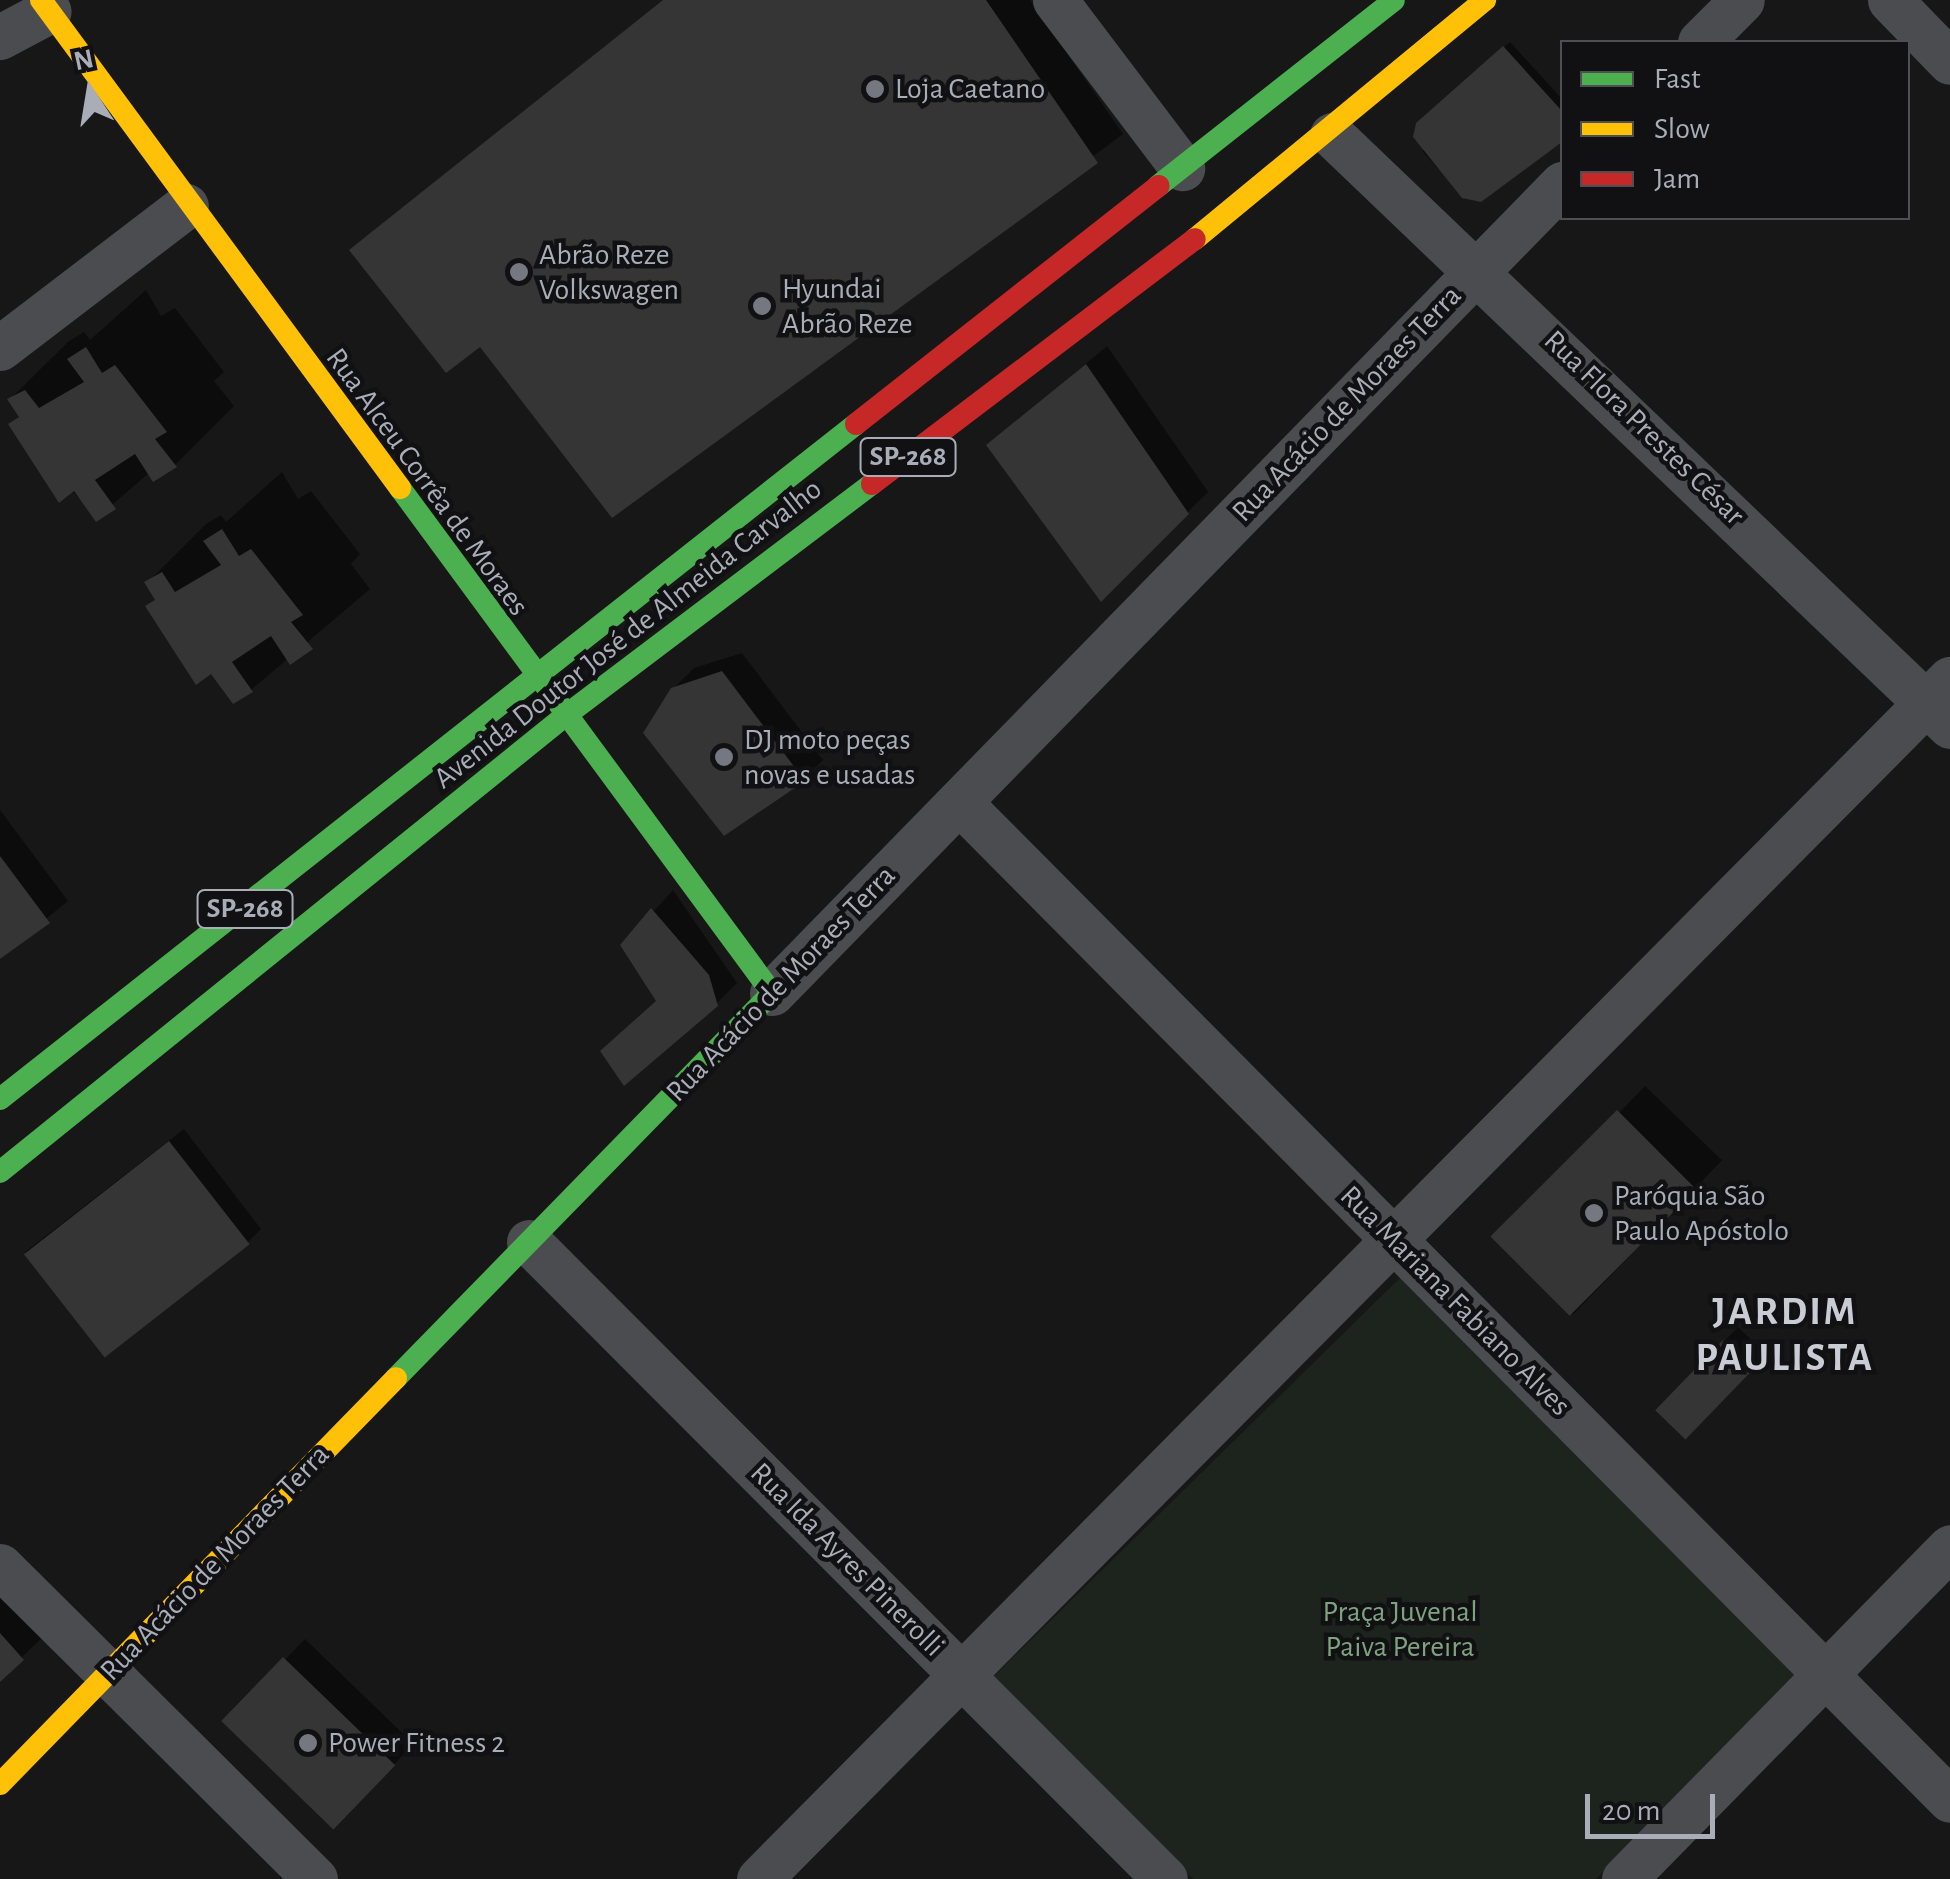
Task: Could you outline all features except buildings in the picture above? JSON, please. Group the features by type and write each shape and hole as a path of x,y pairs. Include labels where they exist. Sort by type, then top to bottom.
{"main road":[{"name":"Avenida Doutor José de Almeida Carvalho","path":"0,1100 538,682 1394,0"},
{"name":"Avenida Doutor José de Almeida Carvalho","path":"0,1172 565,716 1332,135 1484,0"},
{"name":"Rua Alceu Corrêa de Moraes","path":"45,5 186,206 772,994"},
{"name":"Rua Acácio de Moraes Terra","path":"0,1784 772,994"}],"street":[{"path":"1055,0 1182,168"},
{"path":"1702,40 1742,0"},
{"path":"1890,0 1950,62"},
{"path":"0,37 45,5"},
{"name":"Rua Flora Prestes César","path":"1332,135 1480,268 1942,702"},
{"name":"Rua Acácio de Moraes Terra","path":"772,994 1560,186"},
{"path":"0,348 186,206"},
{"path":"760,1879 1942,702"},
{"name":"Rua Mariana Fabiano Alves","path":"959,802 1950,1800"},
{"name":"Rua Ida Ayres Pinerolli","path":"529,1242 1165,1879"},
{"path":"1624,1879 1950,1547"},
{"path":"0,1566 315,1879"}],"green space":[{"name":"Praça Juvenal Paiva Pereira","path":"1404,1274 1799,1672 1596,1879 1193,1879 991,1679"}],"traffic: fast":[{"path":"1158,186 1394,0"},
{"path":"0,1099 856,424"},
{"path":"0,1172 565,716 872,484"},
{"path":"396,1378 772,993 400,488"}],"traffic: slow":[{"path":"41,0 400,488"},
{"path":"1195,239 1485,0"},
{"path":"0,1784 396,1378"}],"traffic: jam":[{"path":"856,424 1158,186"},
{"path":"872,484 1195,239"}],"place":[{"name":"Loja Caetano","path":"875,89"},
{"name":"Abrão Reze Volkswagen","path":"519,272"},
{"name":"Hyundai Abrão Reze","path":"762,306"},
{"name":"DJ moto peças novas e usadas","path":"724,757"},
{"name":"Paróquia São Paulo Apóstolo","path":"1594,1213"},
{"name":"Power Fitness 2","path":"308,1743"}],"district":[{"name":"JARDIM PAULISTA","path":"1785,1335"}]}
